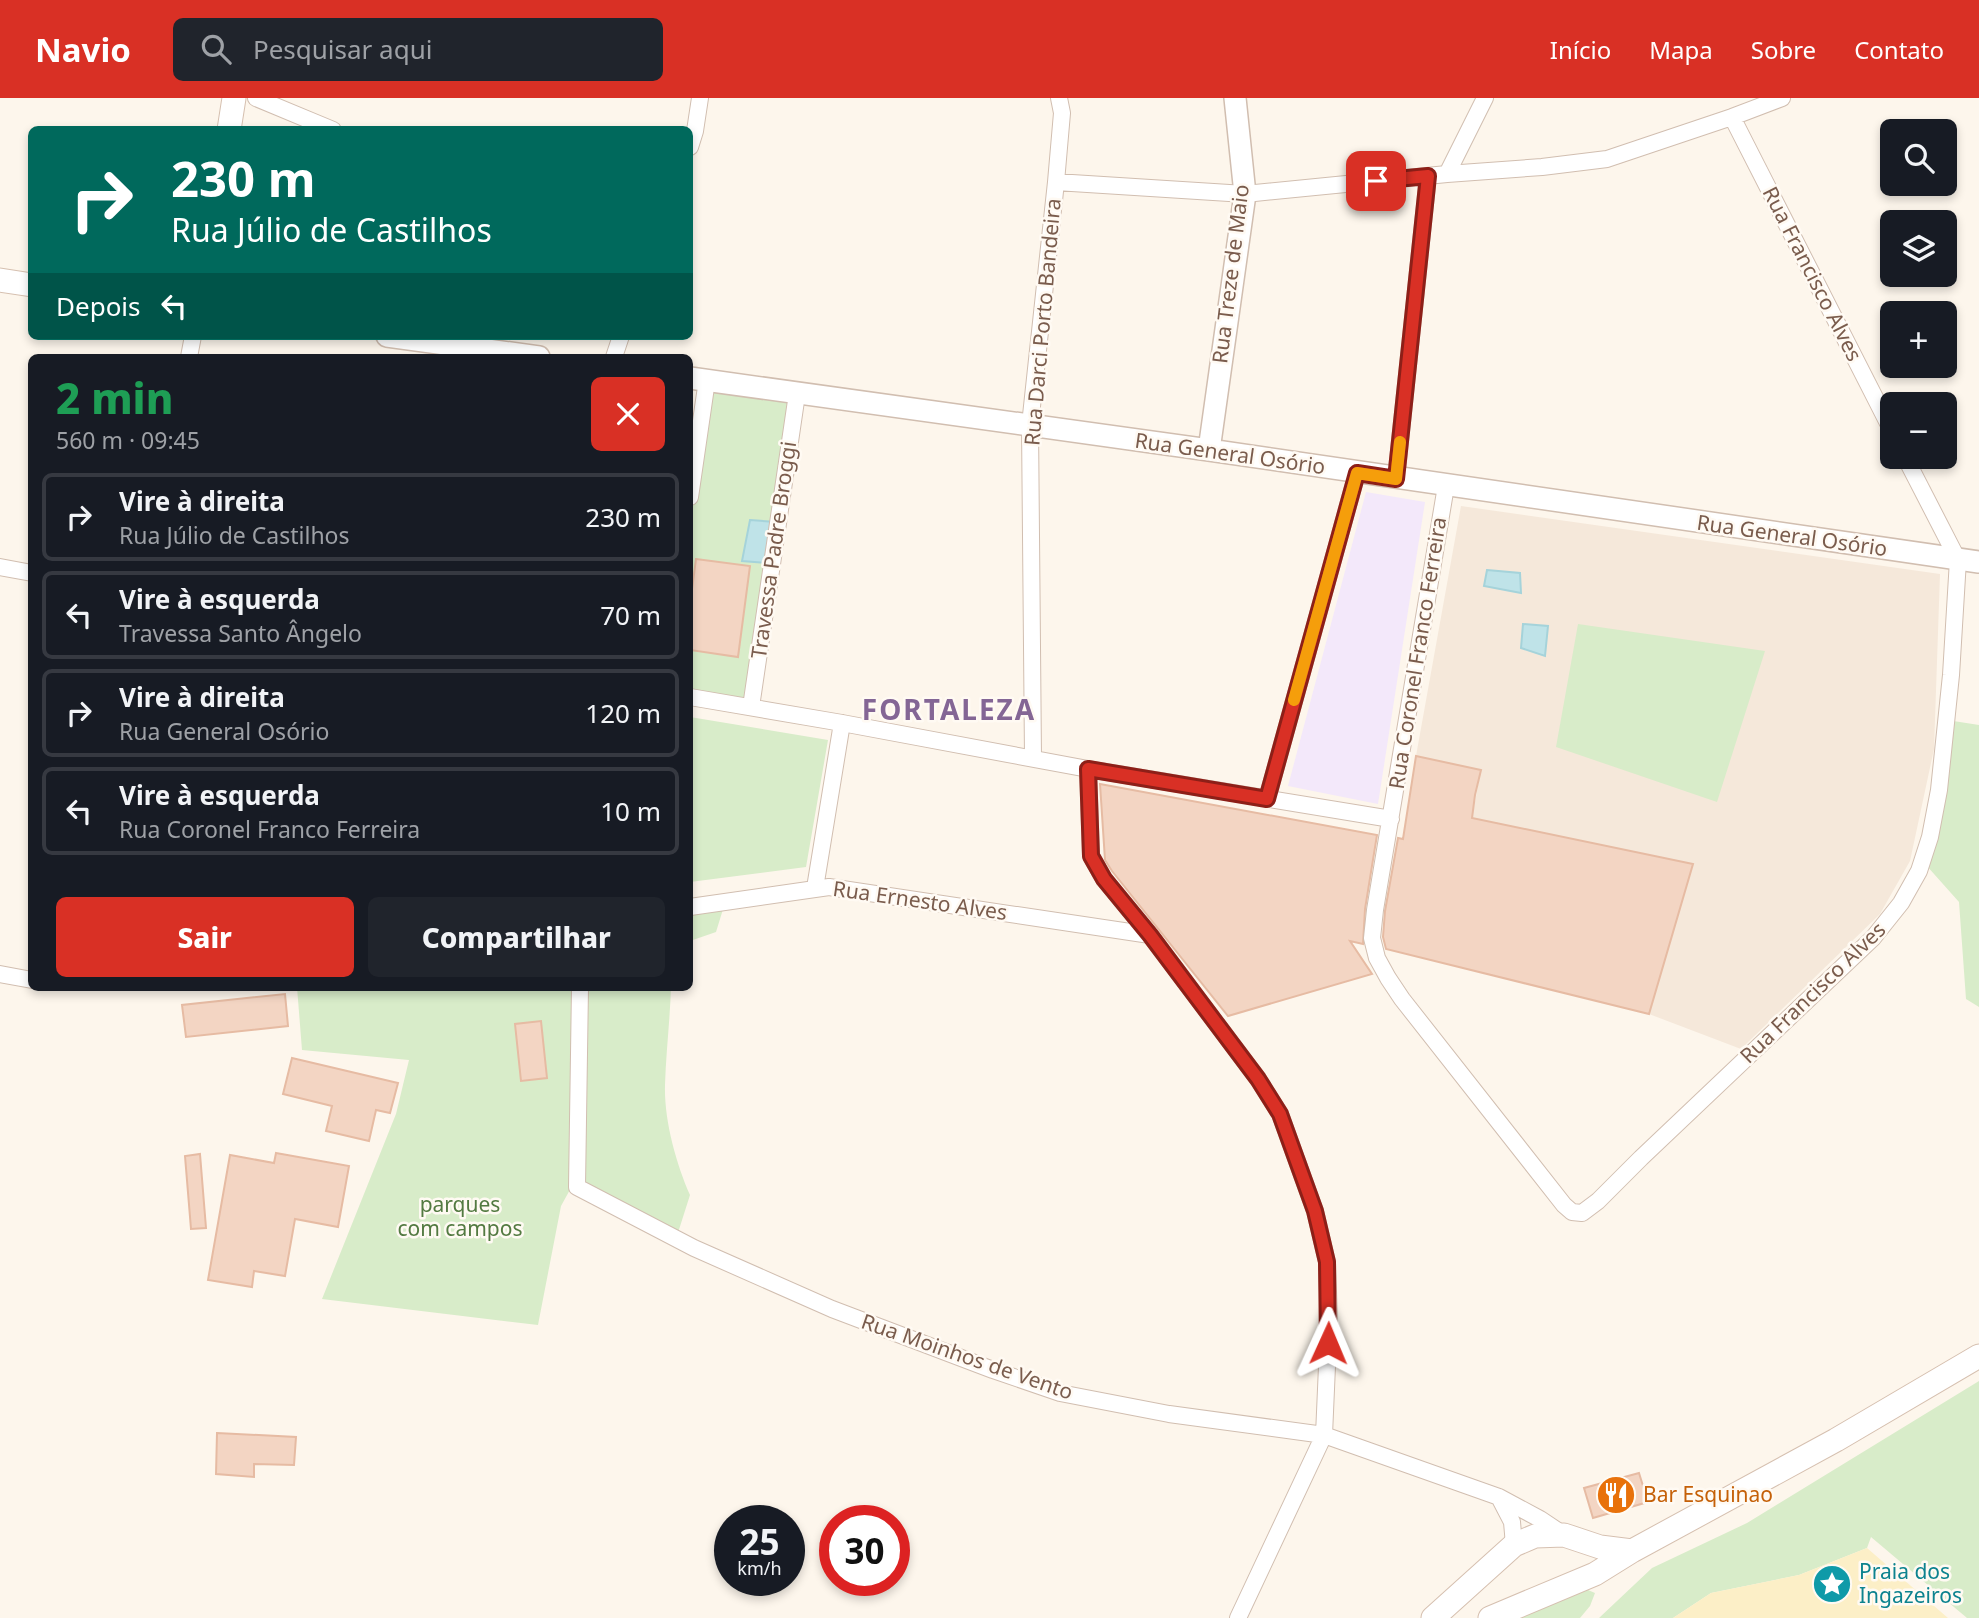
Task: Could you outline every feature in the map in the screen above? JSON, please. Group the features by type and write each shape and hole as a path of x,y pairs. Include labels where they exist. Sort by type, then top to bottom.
{"main road":[{"path":"230,126 234,98"},
{"path":"0,280 28,284"},
{"path":"1490,1618 1595,1574 1632,1551 1836,1440 1979,1356"},
{"path":"1433,1618 1514,1545 1535,1536 1564,1535 1600,1546 1632,1551"},
{"path":"1564,1535 1587,1557 1595,1574"},
{"path":"1457,1618 1455,1609 1458,1594"}],"street":[{"path":"256,98 323,126"},
{"path":"693,137 701,98"},
{"name":"Rua Darci Porto Bandeira","path":"1033,757 1030,425 1056,182 1062,113 1059,98"},
{"name":"Rua Treze de Maio","path":"1209,450 1245,194 1235,98"},
{"path":"1447,174 1485,98"},
{"path":"1056,182 1245,194 1542,167 1607,159 1782,98"},
{"name":"Rua Francisco Alves","path":"1732,117 1880,407"},
{"path":"1396,479 1428,176"},
{"path":"416,340 517,354"},
{"path":"693,453 698,379"},
{"name":"Rua General Osório","path":"698,379 1209,450 1969,561"},
{"name":"Travessa Padre Broggi","path":"751,707 797,394"},
{"path":"1912,469 1969,561"},
{"path":"1267,799 1357,473"},
{"name":"Rua Coronel Franco Ferreira","path":"1446,486 1375,910 1373,938 1377,957 1402,999 1564,1205"},
{"name":"Rua Francisco Alves","path":"1564,1205 1577,1213 1588,1211 1873,938 1901,904 1919,871 1930,838 1939,790 1951,675 1969,561"},
{"path":"0,567 28,572"},
{"path":"693,697 1088,769 1391,819"},
{"path":"815,888 842,723"},
{"path":"1088,769 1091,856 1104,879 1150,935 1258,1079 1280,1114 1315,1211 1327,1262 1329,1320 1324,1435 1238,1618"},
{"name":"Rua Ernesto Alves","path":"693,906 829,887 1150,935"},
{"path":"0,974 28,979"},
{"name":"Rua Moinhos de Vento","path":"580,991 577,1187 694,1248 832,1309 1060,1393 1169,1414 1324,1435 1499,1497 1564,1535"},
{"path":"1499,1497 1512,1522 1514,1545"}],"shaded area":[{"path":"1366,492 1425,502 1378,804 1288,786"},
{"path":"1461,506 1940,574 1934,749 1910,861 1880,914 1741,1049 1649,1014 1693,864 1472,818 1481,770 1416,756"}],"green space":[{"path":"710,383 796,395 750,705 693,696 693,491"},
{"path":"1578,624 1765,651 1717,802 1556,747"},
{"path":"693,718 828,740 806,867 693,882"},
{"path":"1947,720 1979,725 1979,1007 1966,999 1959,902 1926,865"},
{"path":"724,906 716,932 693,940 693,909"},
{"name":"parques com campos","path":"297,991 576,991 572,1186 561,1206 538,1325 322,1299 396,1114 409,1060 302,1050"},
{"path":"582,991 671,991 665,1098 672,1141 690,1195 676,1239 578,1186"},
{"path":"1979,1381 1979,1618 1967,1618 1871,1537 1867,1548 1799,1575 1711,1593 1673,1618 1599,1618 1652,1568 1747,1523"},
{"path":"1581,1587 1595,1593 1590,1606 1580,1618 1510,1618"}],"sand":[{"name":"Praia dos Ingazeiros","path":"1867,1548 1948,1618 1673,1618 1711,1593 1799,1575"}],"water":[{"path":"750,520 776,522 769,563 742,561"},
{"path":"1487,570 1520,573 1521,593 1484,586"},
{"path":"1523,624 1548,626 1545,656 1521,648"}],"building":[{"path":"696,559 750,566 738,657 693,650 693,582"},
{"path":"1416,756 1481,770 1472,818 1693,864 1649,1014 1386,949 1383,937 1385,911 1398,838 1403,839"},
{"path":"1100,784 1377,835 1365,909 1363,944 1350,941 1372,974 1228,1016 1105,860"},
{"path":"285,994 288,1026 186,1037 182,1005"},
{"path":"541,1021 547,1078 521,1081 515,1024"},
{"path":"292,1058 398,1083 390,1113 376,1110 369,1141 326,1131 332,1106 283,1094"},
{"path":"276,1153 349,1166 338,1227 295,1219 285,1276 254,1271 252,1287 208,1280 230,1155 274,1163"},
{"path":"200,1154 206,1228 191,1229 185,1156"},
{"path":"217,1433 296,1437 294,1465 254,1464 254,1477 216,1474"},
{"name":"Bar Esquinao","path":"1639,1473 1648,1502 1593,1518 1584,1488"}],"slow traffic":[{"path":"1294,700 1357,473 1396,479 1400,442"}],"place":[{"name":"Bar Esquinao","path":"1616,1495"},
{"name":"Praia dos Ingazeiros","path":"1832,1584"}],"district":[{"name":"FORTALEZA","path":"949,710"}],"route":[{"path":"1328,1343 1327,1262 1315,1211 1280,1114 1258,1079 1150,935 1104,879 1091,856 1088,769 1267,799 1357,473 1396,479 1428,176 1376,181"}]}
